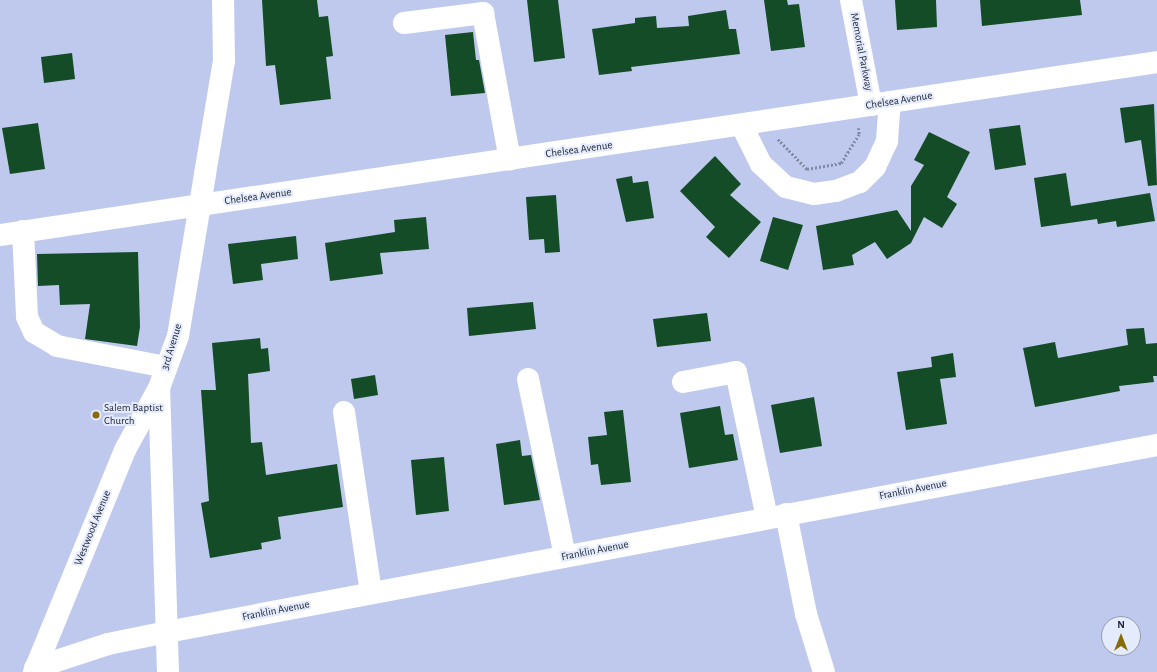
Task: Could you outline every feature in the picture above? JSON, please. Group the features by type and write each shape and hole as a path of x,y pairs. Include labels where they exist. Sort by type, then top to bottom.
{"street":[{"name":"3rd Avenue","path":"168,672 159,388 178,336 224,61 223,0"},
{"name":"Memorial Parkway","path":"742,126 762,164 776,179 795,191 814,194 830,192 852,186 875,167 887,141 881,104 850,0"},
{"path":"404,22 483,13 510,160"},
{"name":"Chelsea Avenue","path":"0,235 742,126 1157,62"},
{"path":"23,231 27,317 34,332 57,346 166,367"},
{"path":"683,382 736,372 824,672"},
{"path":"528,379 565,556"},
{"name":"Westwood Avenue","path":"35,670 124,450 159,388"},
{"path":"344,412 371,593"},
{"name":"Franklin Avenue","path":"35,670 108,644 167,632 1157,445"}],"path":[{"path":"777,137 779,143 807,169 814,168 841,163 858,134 857,125"}],"building":[{"path":"262,0 317,0 319,17 328,16 333,56 326,57 331,99 280,105 275,65 266,66"},
{"path":"527,0 558,0 565,58 534,62"},
{"path":"764,0 787,0 788,5 799,4 805,47 771,51"},
{"path":"895,0 936,0 937,27 897,30"},
{"path":"980,0 1080,0 1082,15 982,26"},
{"path":"726,10 729,29 736,29 740,54 631,67 632,71 599,75 592,29 635,23 635,18 656,16 657,28 689,26 688,16"},
{"path":"473,32 476,60 479,60 485,93 451,96 445,35"},
{"path":"72,53 75,79 44,83 41,57"},
{"path":"1154,104 1157,185 1148,186 1141,140 1125,143 1120,108"},
{"path":"38,123 45,169 10,174 2,128"},
{"path":"1020,125 1026,165 995,170 989,129"},
{"path":"929,132 970,152 947,197 957,204 942,228 924,217 911,243 887,259 875,242 852,255 854,265 823,270 816,226 897,210 911,231 911,186 924,165 914,160"},
{"path":"715,156 741,184 730,195 761,222 729,258 706,237 715,227 680,191"},
{"path":"1066,173 1071,206 1150,193 1155,221 1117,227 1116,221 1098,224 1097,219 1041,227 1034,178"},
{"path":"632,176 633,183 648,181 654,218 626,222 616,179"},
{"path":"556,195 560,252 545,253 544,239 529,240 526,197"},
{"path":"426,217 429,249 380,253 383,274 330,281 325,243 395,232 394,220"},
{"path":"773,217 803,225 788,270 760,261"},
{"path":"296,236 298,259 261,264 263,280 233,284 228,244"},
{"path":"138,252 140,327 137,346 85,339 90,304 60,305 59,285 38,286 37,254"},
{"path":"533,302 536,329 469,336 467,308"},
{"path":"707,313 711,341 657,347 653,319"},
{"path":"1144,328 1146,344 1157,343 1157,376 1153,376 1154,382 1119,386 1120,391 1035,407 1023,348 1055,342 1058,358 1128,345 1126,329"},
{"path":"260,338 261,349 268,348 270,371 248,374 251,443 262,442 266,475 337,464 343,507 278,517 281,539 261,543 262,549 210,558 201,503 209,501 201,390 216,390 212,343"},
{"path":"953,353 956,377 940,379 947,424 906,430 897,372 932,367 931,357"},
{"path":"375,375 378,395 354,399 351,379"},
{"path":"814,397 822,446 780,453 771,405"},
{"path":"720,406 725,435 733,434 738,460 689,468 680,413"},
{"path":"623,410 631,482 601,485 598,464 591,465 588,437 607,435 604,412"},
{"path":"520,440 522,456 531,455 540,500 504,505 496,444"},
{"path":"444,457 449,511 416,515 411,460"}],"place":[{"name":"Salem Baptist Church","path":"96,415"}]}
